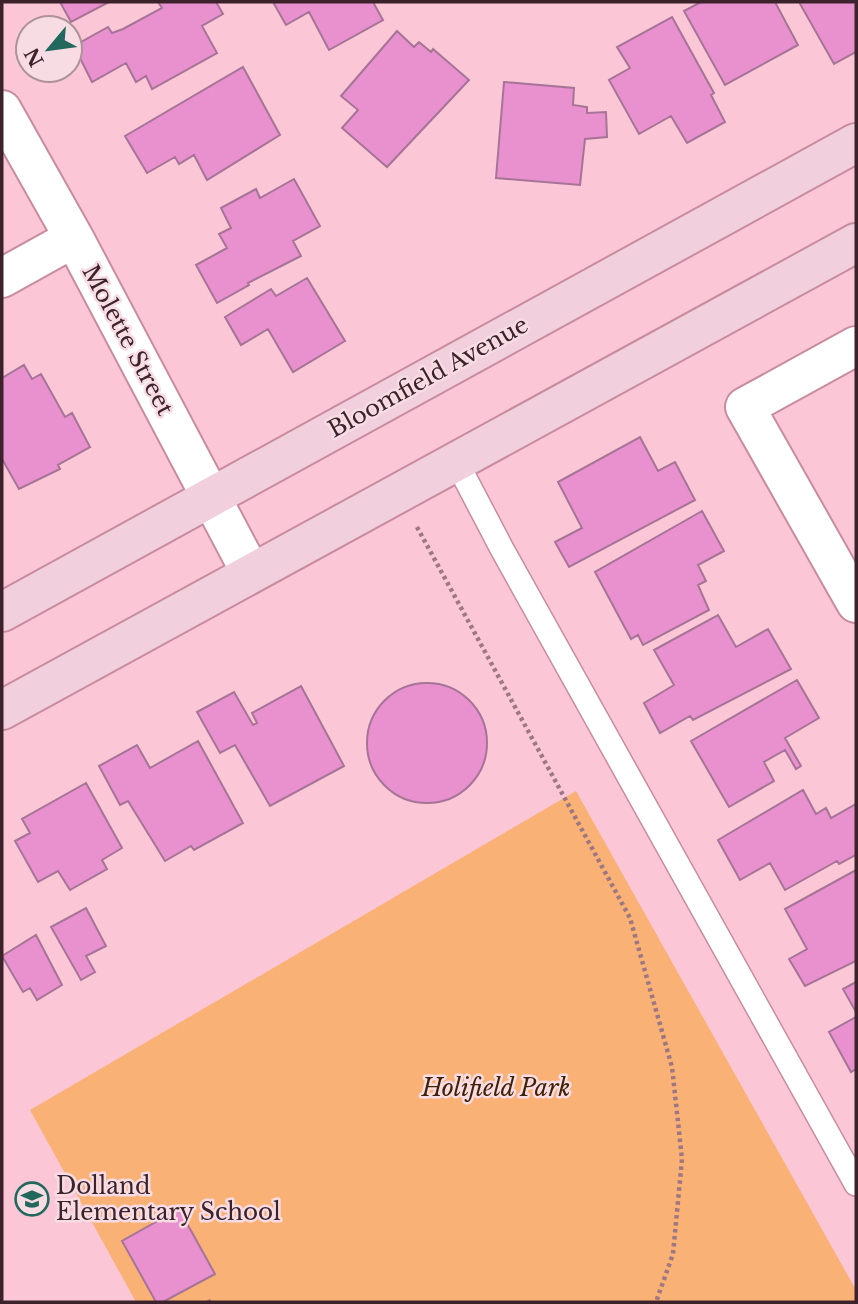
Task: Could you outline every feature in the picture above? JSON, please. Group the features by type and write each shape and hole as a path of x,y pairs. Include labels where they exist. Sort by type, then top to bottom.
{"main road":[{"name":"Bloomfield Avenue","path":"2,612 856,143"},
{"path":"2,710 856,243"}],"street":[{"name":"Molette Street","path":"2,110 74,239 251,573"},
{"path":"2,278 74,239"},
{"path":"856,346 745,407 856,603"}],"lane":[{"path":"456,461 502,549 856,1184"}],"path":[{"path":"397,493 629,918 672,1067 682,1159 673,1254 656,1302"}],"green space":[{"name":"Holifield Park","path":"576,791 856,1290 856,1302 136,1302 30,1110"}],"building":[{"path":"60,2 109,2 84,15 67,14"},
{"path":"158,2 216,2 223,14 202,26 217,53 152,89 146,76 136,82 126,63 92,82 84,66 84,40 108,27 112,33 123,29 162,8"},
{"path":"273,2 373,2 383,20 329,50 309,12 286,25"},
{"path":"701,2 775,2 798,45 725,85 684,11"},
{"path":"799,2 856,2 856,52 834,64"},
{"path":"672,17 714,93 711,95 725,122 687,143 671,116 639,134 609,80 630,68 617,47"},
{"path":"397,31 414,47 419,42 431,52 433,49 469,80 387,167 342,128 358,110 341,96"},
{"path":"243,67 280,135 207,180 194,155 179,164 175,157 147,173 125,136"},
{"path":"504,82 574,88 573,105 587,107 587,113 606,112 607,137 585,139 580,185 496,178"},
{"path":"294,179 320,226 293,241 301,256 248,283 249,285 217,303 196,265 227,248 219,234 231,228 221,208 256,189 260,198"},
{"path":"307,278 345,341 293,372 268,329 241,345 225,317 271,289 276,296"},
{"path":"24,365 32,379 41,374 65,417 72,413 90,447 58,465 60,469 19,489 2,459 2,378"},
{"path":"640,437 658,471 675,462 695,500 569,567 555,542 582,528 558,482"},
{"path":"702,511 724,551 698,565 706,581 698,585 709,610 643,645 638,635 631,639 595,572"},
{"path":"718,615 736,647 768,629 791,669 693,720 690,716 660,733 644,703 674,685 654,650"},
{"path":"797,680 819,718 785,738 801,766 796,769 785,750 764,762 774,781 729,807 691,741"},
{"path":"427,683 450,688 469,701 482,720 487,743 482,766 469,785 450,798 427,803 404,798 385,785 372,766 367,743 372,720 385,701 404,688"},
{"path":"301,686 344,766 270,806 235,745 220,753 197,712 234,692 253,725 257,723 252,713"},
{"path":"198,741 243,823 194,850 191,846 165,861 128,801 120,805 99,766 137,745 150,768"},
{"path":"86,783 122,848 102,860 107,869 70,890 58,871 38,882 15,841 30,833 22,819"},
{"path":"803,790 816,814 826,808 831,818 856,804 856,855 839,864 837,861 785,890 770,863 740,880 718,840"},
{"path":"856,870 856,961 805,986 789,959 807,949 785,909"},
{"path":"86,908 106,946 86,956 95,972 81,980 51,927"},
{"path":"36,935 62,985 37,1000 30,988 23,992 2,956"},
{"path":"856,982 856,1012 843,989"},
{"path":"856,1017 856,1069 851,1072 829,1032"},
{"path":"179,1209 215,1274 163,1302 156,1302 122,1241"}],"place":[{"name":"Dolland Elementary School","path":"32,1199"}]}
